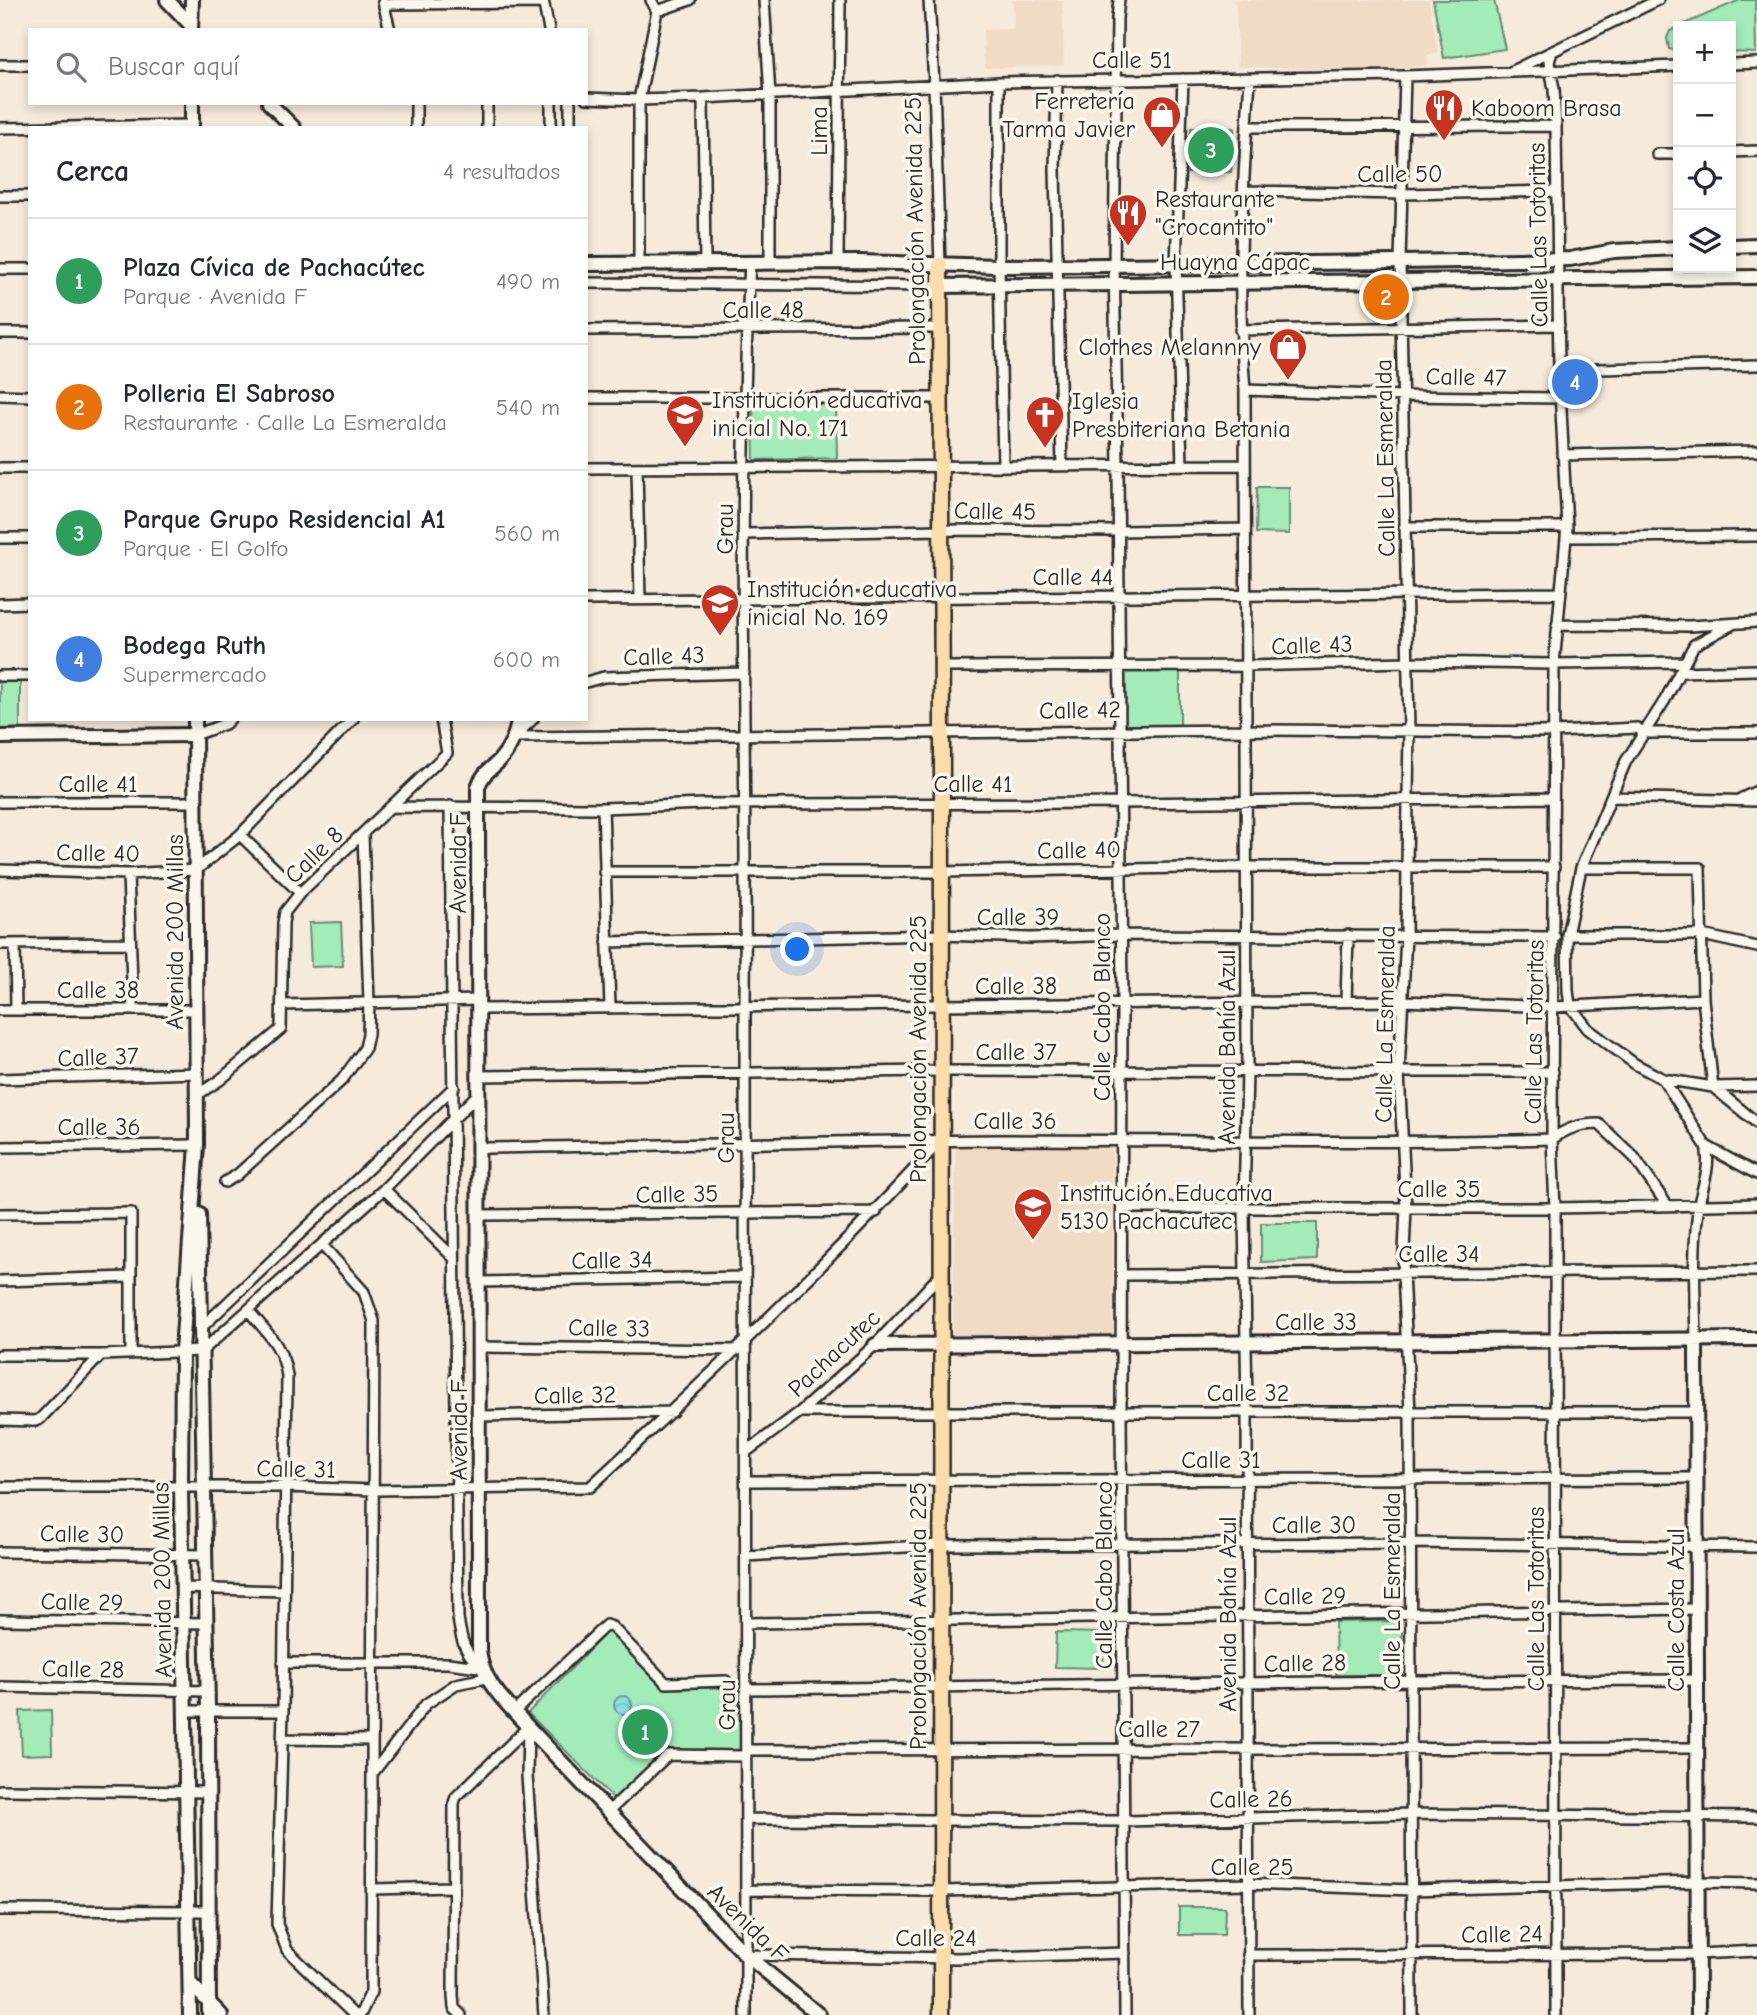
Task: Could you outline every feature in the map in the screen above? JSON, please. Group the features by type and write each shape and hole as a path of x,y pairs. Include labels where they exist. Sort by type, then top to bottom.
{"main road":[{"path":"167,0 193,28"},
{"path":"191,0 193,28"},
{"path":"192,105 192,126"},
{"path":"271,105 292,126"},
{"path":"1736,246 1757,245"},
{"name":"Huayna Cápac","path":"588,264 770,261 999,266 1400,262 1584,258 1614,251 1673,248"},
{"name":"Prolongación Avenida 225","path":"940,265 942,2015"},
{"name":"Huayna Cápac","path":"940,286 1757,278"},
{"name":"Avenida 200 Millas","path":"195,721 197,1145 208,1691 209,2009"},
{"name":"Avenida F","path":"517,721 505,754 481,779 479,806 479,1649 483,1673 527,1727 746,1955 818,2015"},
{"path":"0,737 195,735"},
{"name":"Avenida 200 Millas","path":"190,2015 182,1588 182,1350 197,1145"},
{"name":"Calle 33","path":"875,1345 1757,1339"},
{"name":"Calle Costa Azul","path":"1696,1340 1698,2015"},
{"path":"190,1983 209,2009 221,2015"}],"street":[{"path":"639,263 639,100 657,11 651,0"},
{"path":"657,11 690,0"},
{"path":"764,0 769,95 770,261"},
{"name":"Lima","path":"838,262 840,0"},
{"name":"Prolongación Avenida 225","path":"929,0 940,265"},
{"name":"Calle Cabo Blanco","path":"1119,0 1114,265 1122,1005 1121,1412 1125,2015"},
{"path":"1508,73 1658,0"},
{"path":"390,28 383,2 543,1 549,28"},
{"name":"Calle Las Totoritas","path":"1552,52 1549,72 1554,89 1556,127 1559,370 1567,527 1554,664 1553,798 1556,2015"},
{"path":"1736,64 1757,63"},
{"path":"0,65 28,65"},
{"name":"Calle 51","path":"588,98 704,98 934,84 1057,80 1405,76 1673,66"},
{"name":"Calle La Esmeralda","path":"1405,76 1400,282 1409,799 1404,1001 1399,1073 1406,1208 1403,1273 1405,1343 1410,1412 1412,2015"},
{"path":"1182,465 1176,264 1183,79"},
{"name":"Avenida Bahía Azul","path":"1249,2015 1244,1208 1247,1070 1245,390 1239,284 1250,79"},
{"path":"1057,80 1057,284 1062,466"},
{"path":"999,82 1003,466"},
{"path":"704,98 705,263"},
{"path":"416,105 416,126"},
{"path":"487,126 488,105"},
{"path":"551,105 551,126"},
{"path":"570,105 570,126"},
{"path":"1247,127 1556,127"},
{"path":"0,128 28,128"},
{"path":"1736,152 1757,151"},
{"path":"1657,154 1673,153"},
{"name":"Calle 50","path":"1244,191 1402,194 1557,191"},
{"path":"0,196 28,196"},
{"name":"Grau","path":"746,2015 747,872 744,735 744,397 750,262"},
{"path":"0,269 28,269"},
{"name":"Huayna Cápac","path":"588,283 940,286"},
{"path":"1240,330 1559,325"},
{"name":"Calle 48","path":"588,330 940,328"},
{"path":"0,333 28,333"},
{"path":"1559,370 1757,365"},
{"name":"Calle 47","path":"1245,390 1560,398"},
{"path":"0,395 28,396"},
{"path":"588,398 940,398"},
{"path":"1562,455 1757,451"},
{"path":"588,468 1245,465"},
{"path":"0,468 28,468"},
{"path":"637,468 640,599"},
{"path":"1404,527 1567,527"},
{"name":"Calle 45","path":"744,534 1245,529"},
{"path":"1567,537 1757,536"},
{"path":"0,538 28,538"},
{"name":"Calle 44","path":"588,600 1560,593"},
{"path":"0,604 28,603"},
{"path":"1557,625 1757,622"},
{"path":"1733,624 1694,645 1665,700 1626,761 1581,868 1567,935 1570,1005 1587,1029 1636,1064 1663,1079 1713,1087 1757,1086"},
{"name":"Calle 43","path":"941,667 1684,662"},
{"path":"1679,672 1757,670"},
{"name":"Calle 43","path":"588,681 604,677 744,673"},
{"path":"0,676 28,676"},
{"path":"195,735 228,721"},
{"path":"196,870 240,835 351,721"},
{"path":"513,737 531,721"},
{"name":"Calle 8","path":"197,1095 220,1080 282,1029 285,912 300,893 447,753 442,724"},
{"name":"Calle 42","path":"513,737 1246,730 1555,732 1637,728 1645,733 1757,733"},
{"path":"1738,800 1757,791"},
{"path":"1612,797 1757,800"},
{"name":"Calle 41","path":"392,807 603,808 745,804 1553,798"},
{"name":"Calle 41","path":"0,802 195,802"},
{"path":"450,806 455,1489 460,1639 468,1657 483,1673"},
{"path":"603,808 610,1007"},
{"path":"240,835 300,893"},
{"path":"225,1182 246,1167 342,1080 365,1048 369,1002 363,835"},
{"name":"Calle 40","path":"604,872 1553,867"},
{"path":"1581,868 1700,868 1703,999 1713,1087 1757,1123"},
{"name":"Calle 40","path":"0,870 128,874 196,870"},
{"path":"128,874 133,1010"},
{"name":"Calle 39","path":"607,942 1121,935 1555,937"},
{"path":"1346,1002 1348,935"},
{"path":"1567,935 1702,935 1757,947"},
{"path":"0,944 130,943"},
{"path":"15,944 16,1010"},
{"name":"Calle 38","path":"283,1005 453,1000 479,1005 610,1007 1404,1001 1554,1007 1703,999"},
{"name":"Calle 38","path":"0,1010 197,1010"},
{"name":"Calle 37","path":"479,1076 941,1071 1553,1072"},
{"name":"Calle 37","path":"0,1079 197,1073"},
{"path":"1663,1079 1706,1146 1757,1174"},
{"path":"202,1327 454,1087"},
{"path":"0,1355 202,1351 384,1189 478,1094"},
{"path":"1552,1139 1565,1130 1582,1124 1599,1124 1634,1157 1667,1205"},
{"name":"Calle 36","path":"478,1148 941,1140 1404,1143 1552,1139"},
{"path":"672,1412 876,1212 941,1140"},
{"name":"Calle 36","path":"0,1147 197,1145"},
{"name":"Calle Costa Azul","path":"1696,1340 1695,1271 1699,1205 1709,1158 1706,1146"},
{"path":"384,1189 454,1258"},
{"name":"Calle 35","path":"1122,1209 1555,1208 1757,1204"},
{"name":"Calle 35","path":"479,1216 876,1212"},
{"path":"0,1214 131,1213 131,1352"},
{"path":"249,1311 280,1348 285,1359 287,1376 283,1711 277,1924 287,1950 357,2015 371,1992 374,1321 364,1292 322,1245"},
{"name":"Calle 34","path":"1122,1275 1757,1271"},
{"name":"Pachacutec","path":"746,1452 800,1412 875,1345 941,1274"},
{"name":"Calle 34","path":"480,1282 745,1277"},
{"path":"0,1281 131,1278"},
{"name":"Calle 33","path":"480,1347 738,1350"},
{"path":"0,1420 40,1419 101,1355"},
{"name":"Calle 31","path":"0,1487 285,1487 374,1490 590,1487 672,1412"},
{"name":"Calle 32","path":"479,1416 672,1412"},
{"name":"Calle 32","path":"800,1412 1696,1412"},
{"name":"Calle 31","path":"746,1481 1696,1478"},
{"name":"Calle 30","path":"746,1556 941,1545 1411,1544 1757,1547"},
{"name":"Calle 30","path":"0,1552 205,1555"},
{"path":"182,1588 284,1591"},
{"name":"Calle 29","path":"746,1623 1697,1609"},
{"name":"Calle 29","path":"0,1620 206,1623"},
{"path":"514,1712 606,1625 612,1626 666,1683 726,1681"},
{"path":"283,1663 448,1663 483,1673"},
{"path":"372,1774 426,1704 456,1684 483,1673"},
{"name":"Calle 28","path":"746,1689 1248,1682 1697,1680"},
{"name":"Calle 28","path":"0,1687 208,1691"},
{"path":"185,1711 283,1711"},
{"path":"454,2013 452,1887 453,1810 456,1797 527,1727"},
{"path":"527,1727 527,1776 544,2015"},
{"path":"282,1739 372,1740"},
{"name":"Calle 27","path":"609,1811 668,1755 941,1748 1697,1748"},
{"path":"0,1790 209,1792"},
{"name":"Calle 26","path":"746,1819 1124,1821 1411,1814 1757,1817"},
{"name":"Calle 25","path":"746,1890 941,1891 1248,1884 1412,1890 1698,1882 1757,1883"},
{"path":"373,1889 452,1887"},
{"path":"0,1910 209,1911"},
{"name":"Calle 24","path":"1248,1955 1698,1954 1757,1951"},
{"name":"Calle 24","path":"746,1955 942,1958 1125,1953"}],"shaded area":[{"path":"1013,0 1062,0 1064,66 985,68 983,30 1014,29"},
{"path":"1232,0 1429,0 1438,53 1427,55 1428,65 1354,72 1344,69 1238,67 1236,5"},
{"name":"Institución Educativa 5130 Pachacutec","path":"1112,1146 1113,1335 953,1335 956,1148"}],"green space":[{"path":"1433,0 1494,0 1505,49 1444,58"},
{"path":"1740,0 1755,0 1756,53 1736,52 1736,21 1692,21"},
{"path":"1673,30 1673,50 1669,49 1667,38"},
{"path":"1191,128 1234,128 1231,172 1188,173"},
{"path":"753,402 836,405 837,458 754,460"},
{"path":"1257,487 1289,487 1289,534 1256,533"},
{"path":"1125,669 1180,669 1180,727 1125,726"},
{"path":"0,680 20,681 20,728 0,729"},
{"path":"341,922 343,966 311,967 309,923"},
{"path":"1261,1223 1317,1223 1317,1260 1261,1262"},
{"path":"1402,1621 1402,1675 1336,1675 1335,1622"},
{"path":"608,1631 667,1688 743,1688 743,1752 666,1752 616,1801 528,1713"},
{"path":"1056,1632 1104,1633 1103,1668 1055,1667"},
{"path":"51,1710 52,1754 22,1755 20,1711"},
{"path":"1179,1907 1225,1907 1224,1935 1179,1935"}],"water":[{"path":"619,1696 627,1696 632,1705 630,1712 619,1714 614,1709 614,1701"}],"place":[{"name":"Kaboom Brasa","path":"1444,142"},
{"name":"Ferretería Tarma Javier","path":"1162,149"},
{"name":"Parque Grupo Residencial A1","path":"1211,150"},
{"name":"Restaurante \"Crocantito\"","path":"1128,247"},
{"name":"Polleria El Sabroso","path":"1386,297"},
{"name":"Clothes Melannny","path":"1288,381"},
{"name":"Bodega Ruth","path":"1575,382"},
{"name":"Institución educativa inicial No. 171","path":"685,448"},
{"name":"Iglesia Presbiteriana Betania","path":"1045,449"},
{"name":"Institución educativa inicial No. 169","path":"720,637"},
{"name":"Institución Educativa 5130 Pachacutec","path":"1033,1241"},
{"name":"Plaza Cívica de Pachacútec","path":"645,1732"}]}
